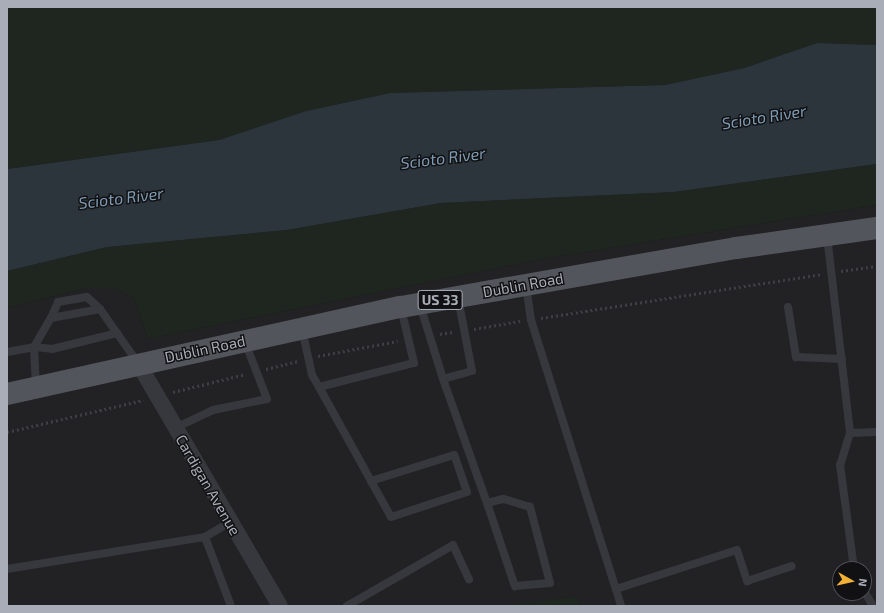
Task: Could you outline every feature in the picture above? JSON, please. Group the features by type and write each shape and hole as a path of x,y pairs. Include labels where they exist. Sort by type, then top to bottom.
{"main road":[{"name":"Dublin Road","path":"7,394 138,363 410,305 827,235 877,228"}],"street":[{"name":"Cardigan Avenue","path":"138,363 280,606"}],"lane":[{"path":"827,235 850,433 840,465 853,561"},
{"path":"525,285 531,320 621,606"},
{"path":"36,388 34,347 51,318 58,302 87,297 100,309 138,363"},
{"path":"444,379 472,370 458,297"},
{"path":"410,305 444,379 515,586 550,584 530,507 503,499 487,503"},
{"path":"319,387 414,363 410,305"},
{"path":"788,308 796,357 842,359"},
{"path":"51,318 100,309"},
{"path":"302,328 312,375 391,517 467,492 454,455 371,481"},
{"path":"7,352 34,347 52,350 117,334"},
{"path":"175,428 213,410 267,399 245,340"},
{"path":"850,433 877,432"},
{"path":"7,569 205,537 230,522"},
{"path":"205,537 231,606"},
{"path":"347,606 453,545 469,579"},
{"path":"616,589 737,550 746,581 792,566"}],"shaded area":[{"path":"7,7 877,7 877,45 817,43 744,68 665,85 390,93 306,111 219,140 7,169"},
{"path":"877,164 877,205 542,259 148,339 133,297 114,288 86,288 7,308 7,271 107,247 287,230 441,203 674,192"},
{"path":"877,205 877,606 580,606 577,596 505,606 7,606 7,308 86,288 114,288 133,297 148,339 542,259"},
{"path":"577,596 580,606 505,606 506,605"}],"water":[{"name":"Scioto River","path":"817,43 877,45 877,164 674,192 441,203 287,230 107,247 7,271 7,169 219,140 306,111 390,93 665,85 744,68"}]}
